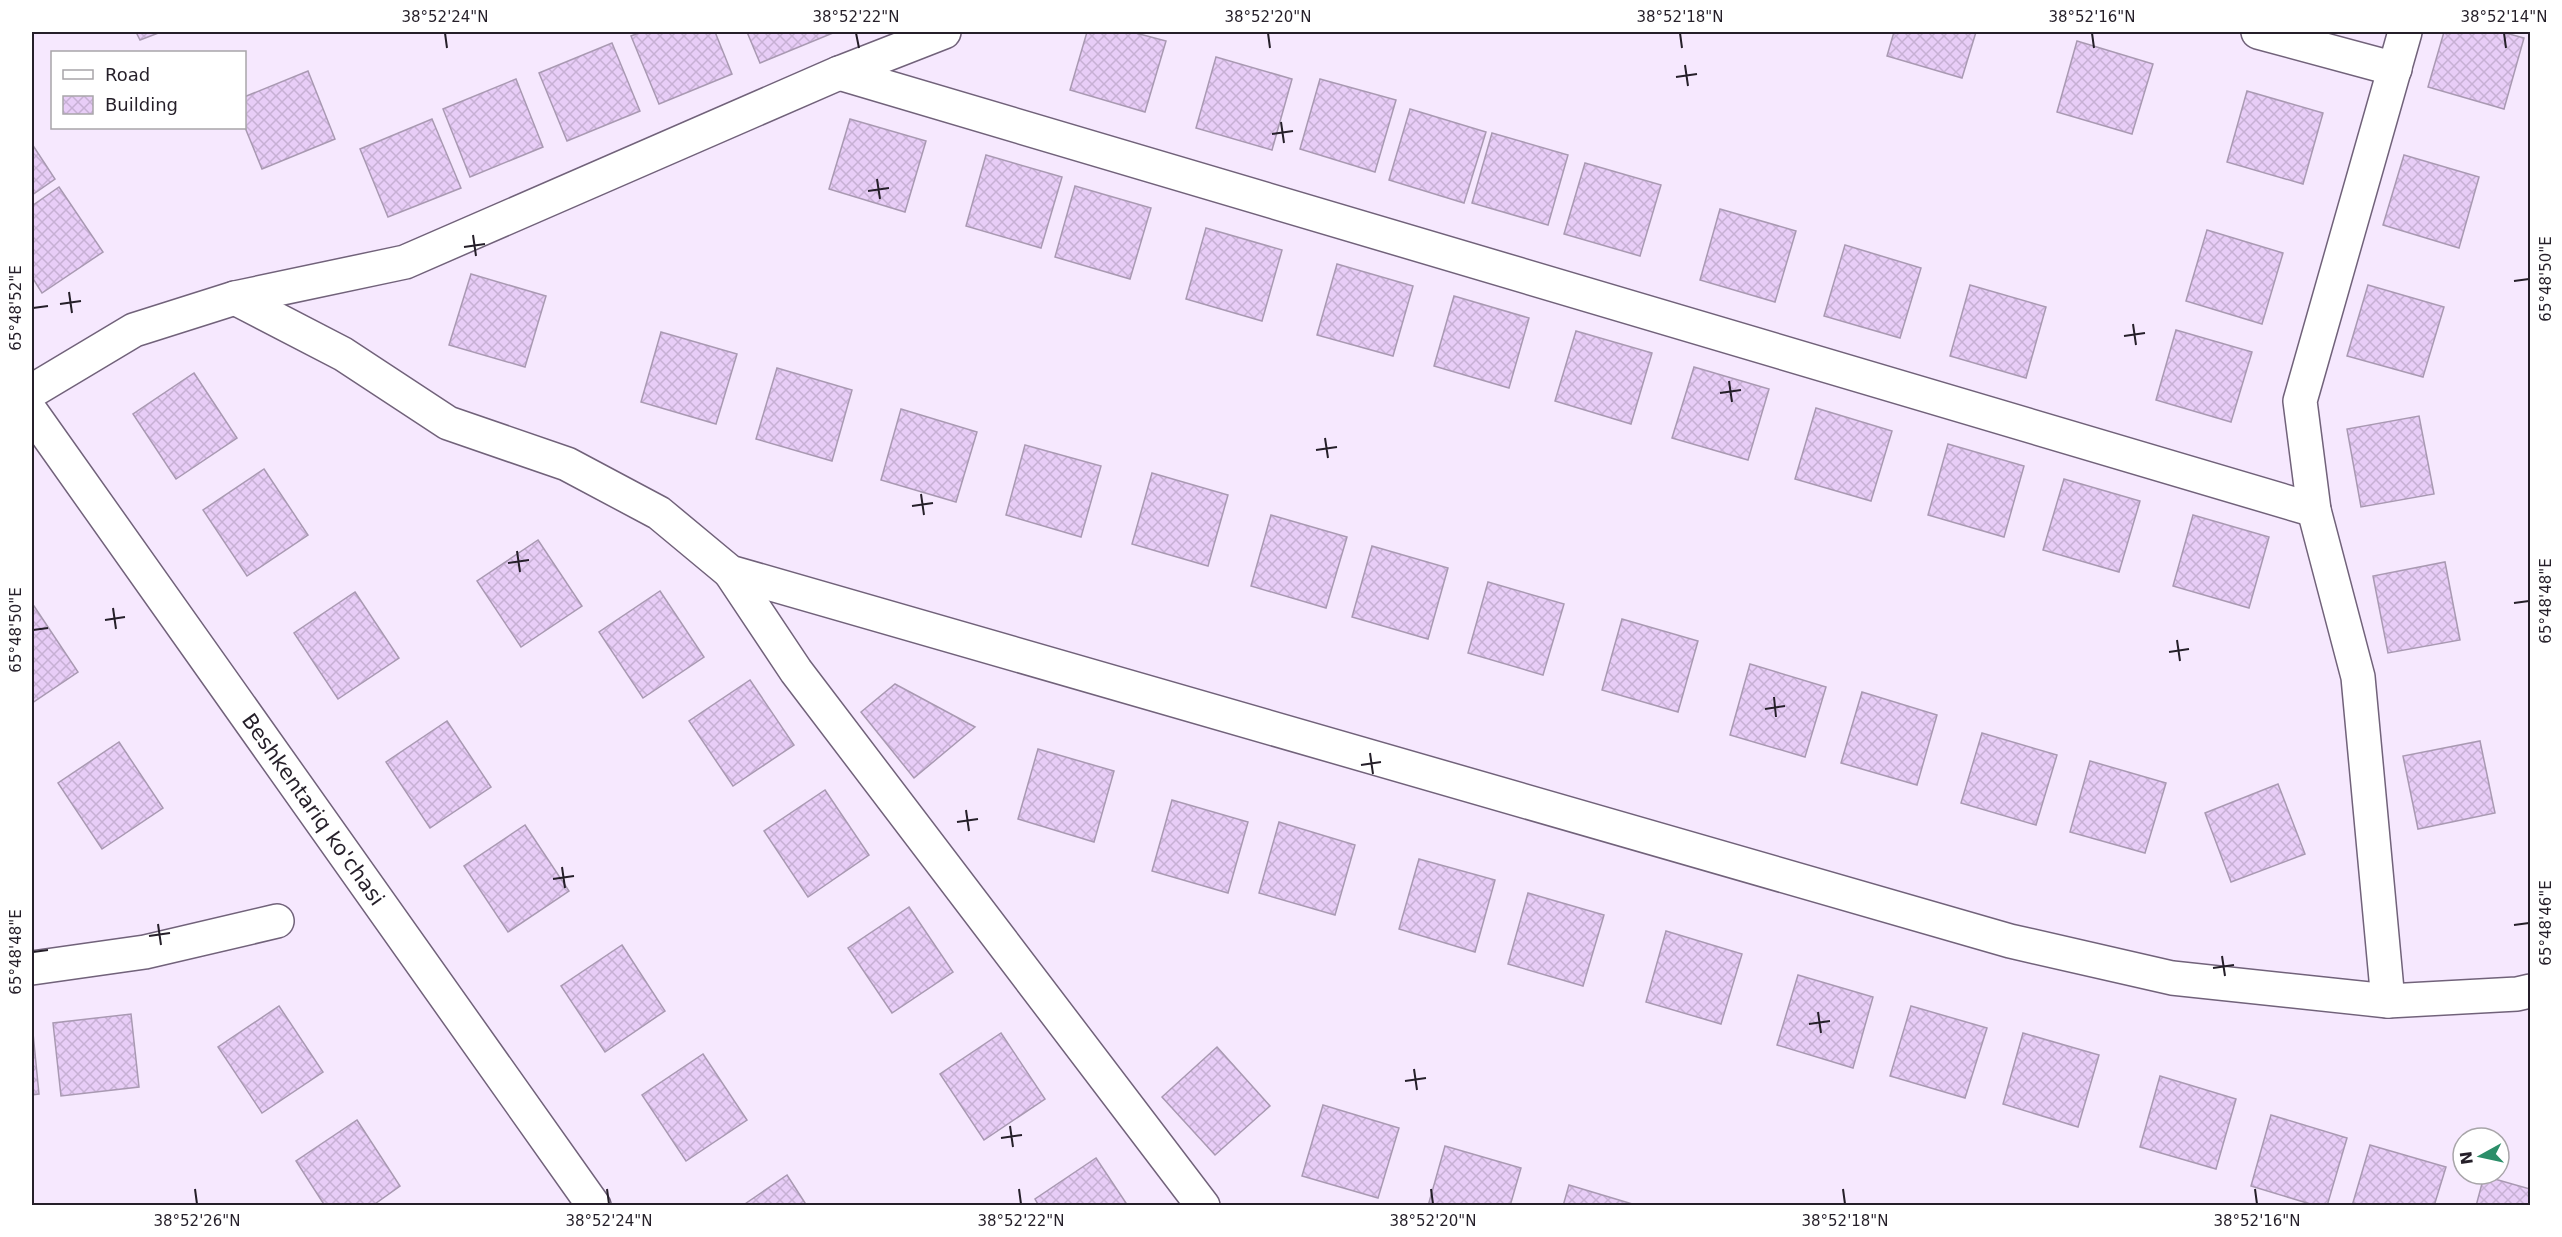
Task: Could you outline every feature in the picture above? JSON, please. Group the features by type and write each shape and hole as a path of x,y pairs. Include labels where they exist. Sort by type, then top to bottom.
{"street":[{"path":"32,391 134,330 235,298 405,262 839,73 944,32"},
{"path":"2258,32 2395,69"},
{"path":"2388,1001 2358,677 2314,510 2300,401 2405,32"},
{"path":"839,73 2314,510"},
{"path":"235,298 343,354 448,423 567,464 659,513 730,573 796,671 1205,1205"},
{"name":"Beshkentariq ko'chasi","path":"32,413 594,1206"},
{"path":"730,573 2010,941 2172,978 2388,1001 2517,994 2530,991"},
{"path":"32,968 145,952 277,921"}],"building":[{"path":"136,32 161,32 140,40"},
{"path":"641,32 715,32 732,74 659,104 631,36"},
{"path":"747,32 832,32 833,33 760,63"},
{"path":"1087,32 1132,32 1166,41 1145,112 1070,90"},
{"path":"1894,32 1976,32 1962,78 1887,56"},
{"path":"2444,32 2502,32 2524,38 2504,109 2428,87"},
{"path":"2077,41 2153,64 2132,134 2057,112"},
{"path":"612,43 640,111 567,141 539,73"},
{"path":"1216,57 1292,79 1272,150 1196,128"},
{"path":"308,71 335,139 262,169 246,129 246,96"},
{"path":"516,79 543,147 470,177 443,109"},
{"path":"1320,79 1396,100 1375,172 1300,149"},
{"path":"2247,91 2323,113 2303,184 2227,162"},
{"path":"1410,109 1486,132 1464,203 1389,180"},
{"path":"432,119 461,188 388,217 360,149"},
{"path":"850,119 926,141 905,212 829,189"},
{"path":"1492,133 1568,155 1548,225 1472,203"},
{"path":"32,144 55,179 32,195"},
{"path":"986,155 1062,177 1041,248 966,226"},
{"path":"2404,155 2479,177 2459,248 2383,225"},
{"path":"1585,163 1661,185 1640,256 1564,234"},
{"path":"1075,186 1151,208 1130,279 1055,257"},
{"path":"59,187 103,252 42,293 32,277 32,206"},
{"path":"1720,209 1796,231 1775,302 1700,280"},
{"path":"1206,228 1282,250 1262,321 1186,299"},
{"path":"2207,230 2283,253 2262,324 2186,301"},
{"path":"1845,245 1921,268 1900,338 1824,316"},
{"path":"1337,264 1413,286 1393,356 1317,335"},
{"path":"471,274 546,296 525,367 449,345"},
{"path":"1970,285 2046,307 2026,378 1950,356"},
{"path":"2368,285 2444,307 2423,377 2347,356"},
{"path":"1454,296 1529,318 1509,388 1434,366"},
{"path":"2176,330 2252,352 2231,422 2156,400"},
{"path":"1576,331 1652,353 1631,424 1555,401"},
{"path":"661,332 737,354 716,424 641,402"},
{"path":"1694,367 1769,389 1748,460 1672,438"},
{"path":"777,368 852,390 832,461 756,439"},
{"path":"194,373 237,438 176,479 133,414"},
{"path":"1816,408 1892,431 1871,501 1795,479"},
{"path":"901,409 977,432 956,502 881,480"},
{"path":"2419,416 2434,494 2361,507 2347,429"},
{"path":"1948,444 2024,466 2004,537 1928,515"},
{"path":"1025,445 1101,466 1081,537 1006,515"},
{"path":"264,469 308,535 247,576 203,510"},
{"path":"1152,473 1228,495 1208,566 1132,544"},
{"path":"2064,479 2140,501 2119,572 2043,550"},
{"path":"1271,515 1347,537 1326,608 1251,586"},
{"path":"2193,515 2269,537 2249,608 2173,586"},
{"path":"538,540 582,606 521,647 477,581"},
{"path":"1372,546 1448,568 1428,639 1352,617"},
{"path":"2445,562 2460,640 2388,653 2373,576"},
{"path":"1488,582 1564,604 1543,675 1468,653"},
{"path":"660,591 704,657 643,698 599,632"},
{"path":"355,592 399,658 338,699 294,633"},
{"path":"34,606 78,672 32,703 32,607"},
{"path":"1622,619 1698,641 1678,712 1602,690"},
{"path":"1750,664 1826,687 1805,757 1730,735"},
{"path":"750,680 794,745 733,786 689,721"},
{"path":"895,684 975,727 914,778 861,712"},
{"path":"1862,692 1937,715 1917,785 1841,763"},
{"path":"447,721 491,787 430,828 386,762"},
{"path":"1982,733 2057,755 2036,825 1961,803"},
{"path":"2480,741 2495,813 2418,829 2403,756"},
{"path":"119,742 163,808 102,849 58,783"},
{"path":"1038,749 1114,771 1094,842 1018,819"},
{"path":"2090,761 2166,783 2145,853 2070,832"},
{"path":"2278,784 2305,854 2231,882 2205,813"},
{"path":"825,790 869,855 808,897 764,831"},
{"path":"1172,800 1248,822 1228,893 1152,871"},
{"path":"1279,822 1355,845 1335,915 1259,893"},
{"path":"525,825 569,891 508,932 464,866"},
{"path":"1419,859 1495,880 1475,952 1399,929"},
{"path":"1528,893 1604,915 1583,986 1508,964"},
{"path":"909,907 953,972 892,1013 848,948"},
{"path":"1666,931 1742,954 1721,1024 1646,1002"},
{"path":"622,945 665,1011 605,1052 561,986"},
{"path":"1798,975 1873,997 1853,1068 1777,1045"},
{"path":"279,1006 323,1072 262,1113 218,1047"},
{"path":"1911,1006 1987,1028 1965,1098 1890,1076"},
{"path":"131,1014 139,1087 61,1096 53,1023"},
{"path":"32,1023 39,1094 32,1095"},
{"path":"1001,1033 1045,1099 984,1140 940,1074"},
{"path":"2023,1033 2099,1055 2078,1127 2003,1104"},
{"path":"1217,1047 1270,1106 1215,1155 1162,1097"},
{"path":"703,1054 747,1120 686,1161 642,1095"},
{"path":"2160,1076 2236,1099 2216,1169 2140,1147"},
{"path":"1323,1105 1399,1128 1378,1198 1302,1176"},
{"path":"2271,1115 2347,1138 2327,1206 2317,1206 2251,1186"},
{"path":"357,1120 400,1186 372,1206 325,1206 296,1161"},
{"path":"2370,1145 2446,1167 2434,1206 2352,1206"},
{"path":"1445,1146 1521,1168 1510,1206 1428,1206"},
{"path":"1096,1158 1128,1206 1039,1206 1035,1199"},
{"path":"787,1175 807,1206 742,1206"},
{"path":"2511,1184 2530,1189 2530,1206 2476,1206 2481,1186 2511,1186"},
{"path":"1569,1185 1639,1206 1563,1206"}]}
